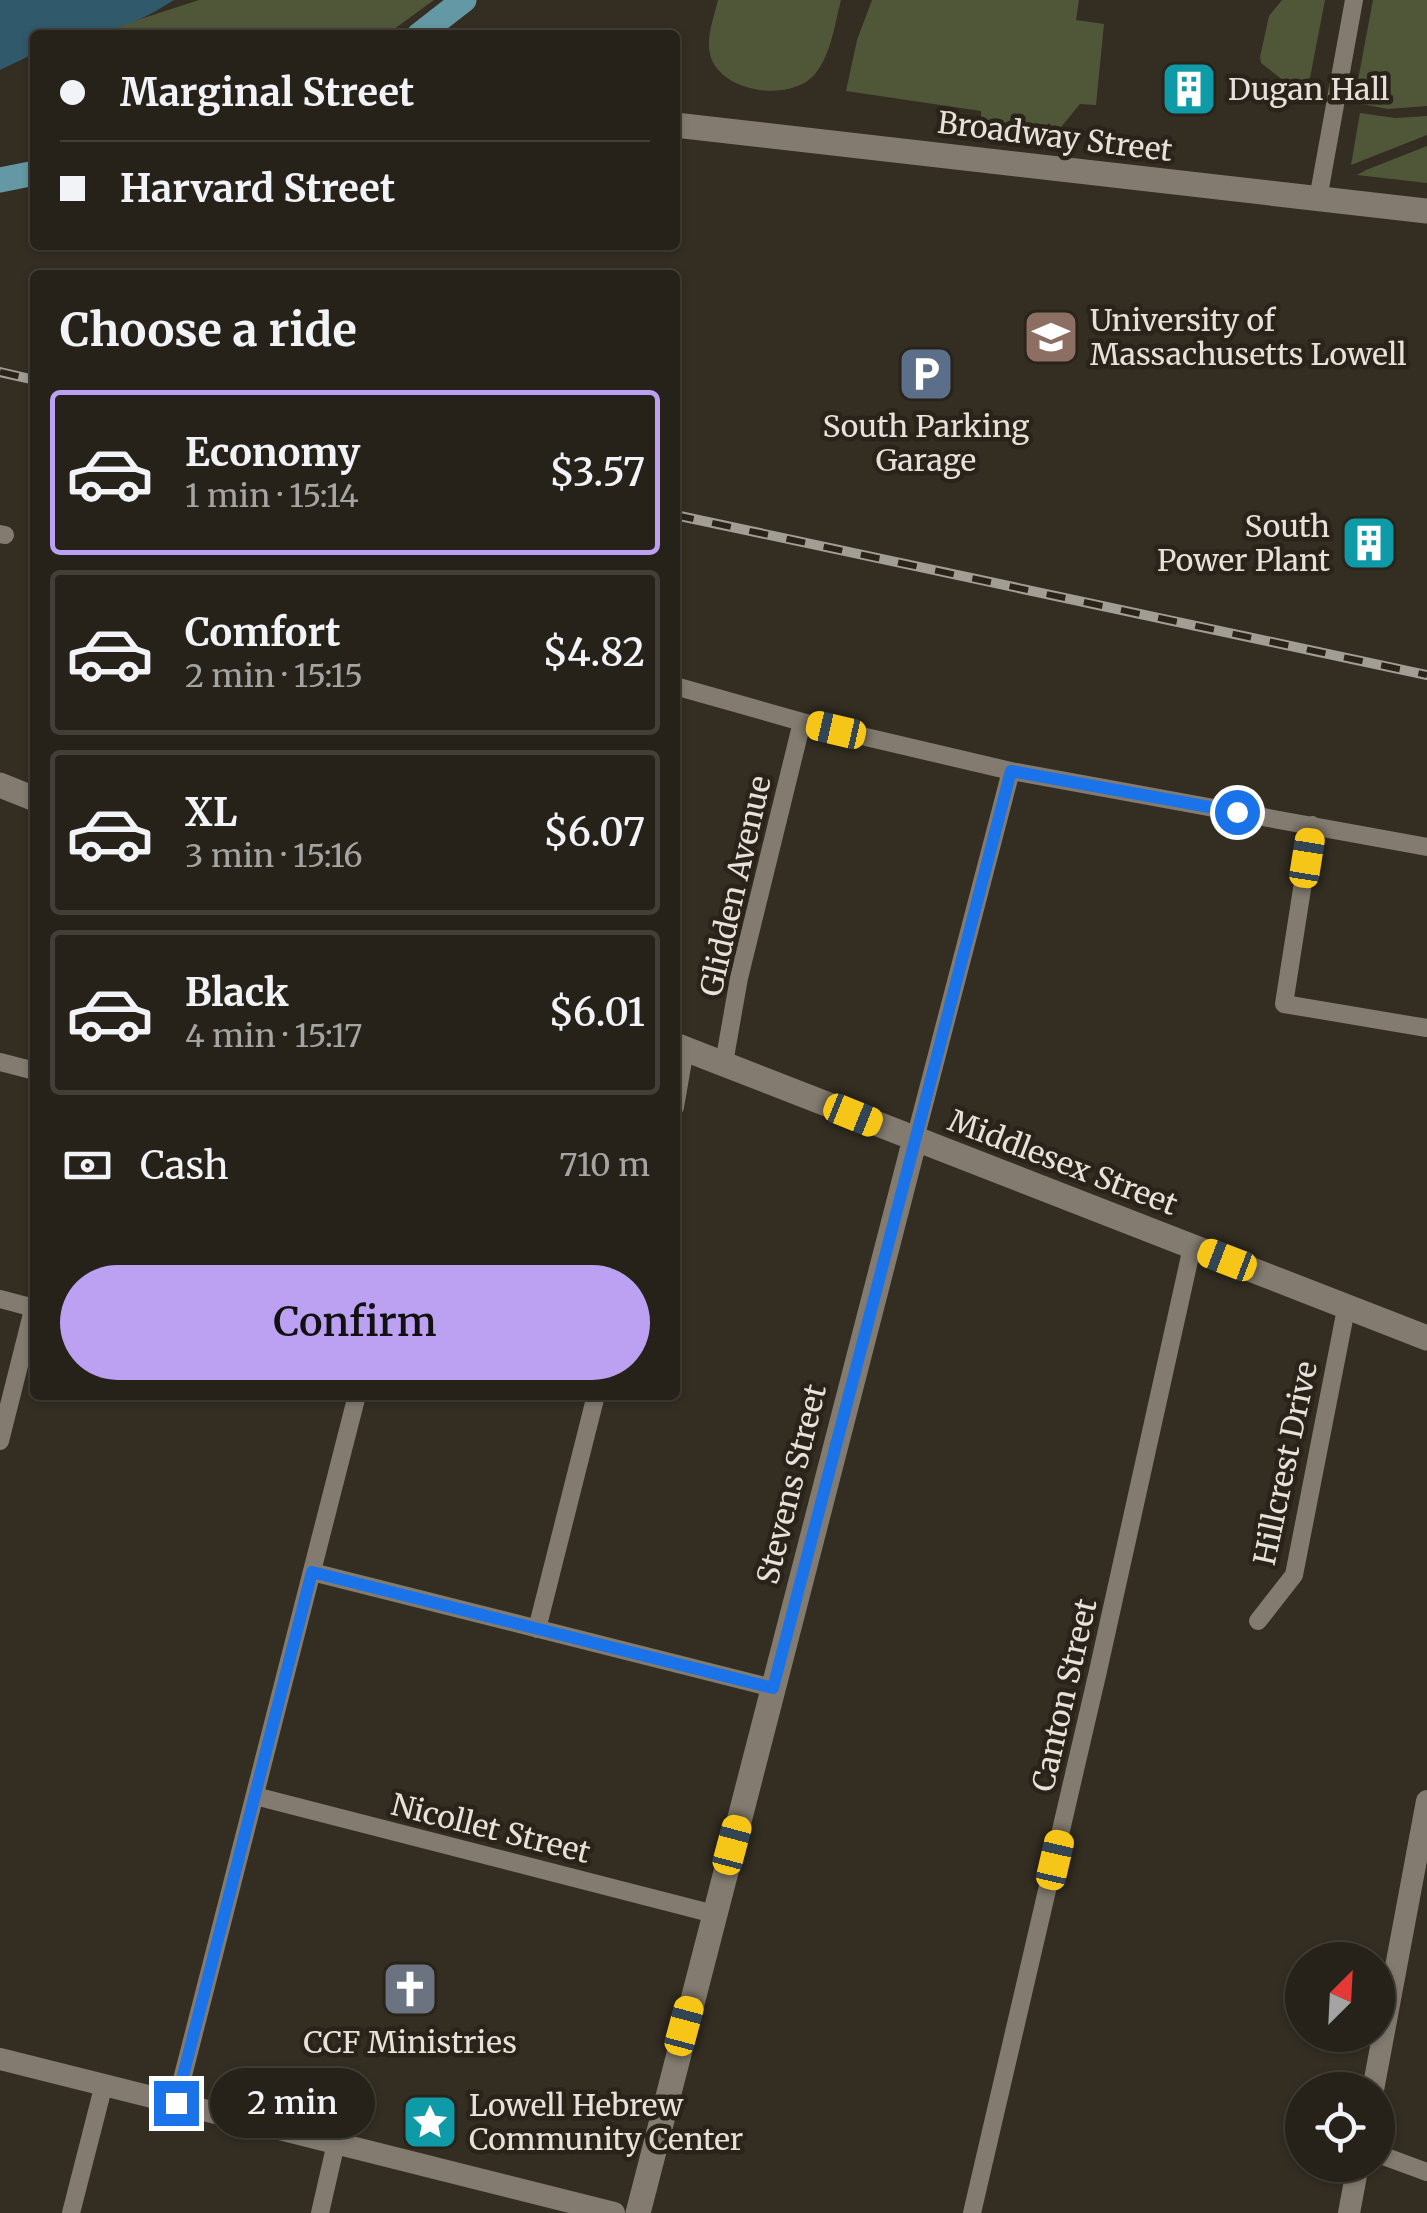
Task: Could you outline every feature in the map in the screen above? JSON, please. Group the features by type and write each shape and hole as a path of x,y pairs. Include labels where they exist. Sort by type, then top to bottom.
{"main road":[{"path":"425,30 464,0"},
{"name":"Broadway Street","path":"680,126 1427,211"},
{"path":"0,180 30,175"},
{"path":"0,785 30,796"},
{"name":"Middlesex Street","path":"680,1047 1427,1338"},
{"name":"Stevens Street","path":"638,2213 915,1139"}],"street":[{"path":"1318,199 1354,0"},
{"path":"680,687 802,722 1011,771 1427,847"},
{"name":"Glidden Avenue","path":"724,1064 739,978 802,722"},
{"name":"Stevens Street","path":"915,1139 1011,771"},
{"path":"1312,825 1284,1004 1427,1028"},
{"path":"0,1062 30,1070"},
{"name":"Canton Street","path":"972,2213 1090,1709 1192,1247"},
{"path":"0,1299 30,1304"},
{"name":"Hillcrest Drive","path":"1258,1621 1294,1575 1346,1309"},
{"path":"0,1440 30,1321"},
{"path":"176,2103 356,1400"},
{"path":"538,1629 595,1400"},
{"path":"312,1572 773,1688"},
{"name":"Nicollet Street","path":"254,1796 714,1914"},
{"path":"1375,2072 1427,1800"},
{"path":"0,2059 614,2213"},
{"path":"71,2213 104,2084"},
{"path":"320,2213 336,2143"},
{"path":"1395,2160 1427,2172"},
{"path":"1349,2213 1355,2182"}],"green space":[{"path":"199,0 434,0 393,30 106,30"},
{"path":"718,0 841,0 829,48 815,74 790,89 774,91 741,85 716,67 709,41"},
{"path":"872,0 1079,0 1076,20 1104,24 1096,105 1080,104 1057,132 1049,123 1041,132 981,124 981,111 846,91 857,40"},
{"path":"1282,0 1325,0 1309,83 1302,95 1261,63 1269,16"},
{"path":"1373,0 1427,0 1427,106 1388,109 1357,103"},
{"path":"1360,113 1395,118 1427,116 1427,135 1351,165"},
{"path":"1427,146 1427,183 1357,175 1366,170"}],"water":[{"path":"0,0 174,0 108,30 30,30 30,55 0,70"}],"railway":[{"path":"0,372 30,379"},
{"path":"680,516 1427,675"}],"place":[{"name":"Dugan Hall","path":"1189,89"},
{"name":"University of Massachusetts Lowell","path":"1051,337"},
{"name":"South Parking Garage","path":"926,374"},
{"name":"South Power Plant","path":"1369,543"},
{"name":"CCF Ministries","path":"410,1989"},
{"name":"Lowell Hebrew Community Center","path":"430,2122"}],"route":[{"path":"176,2103 312,1572 773,1688 1011,771 1237,812"}]}
